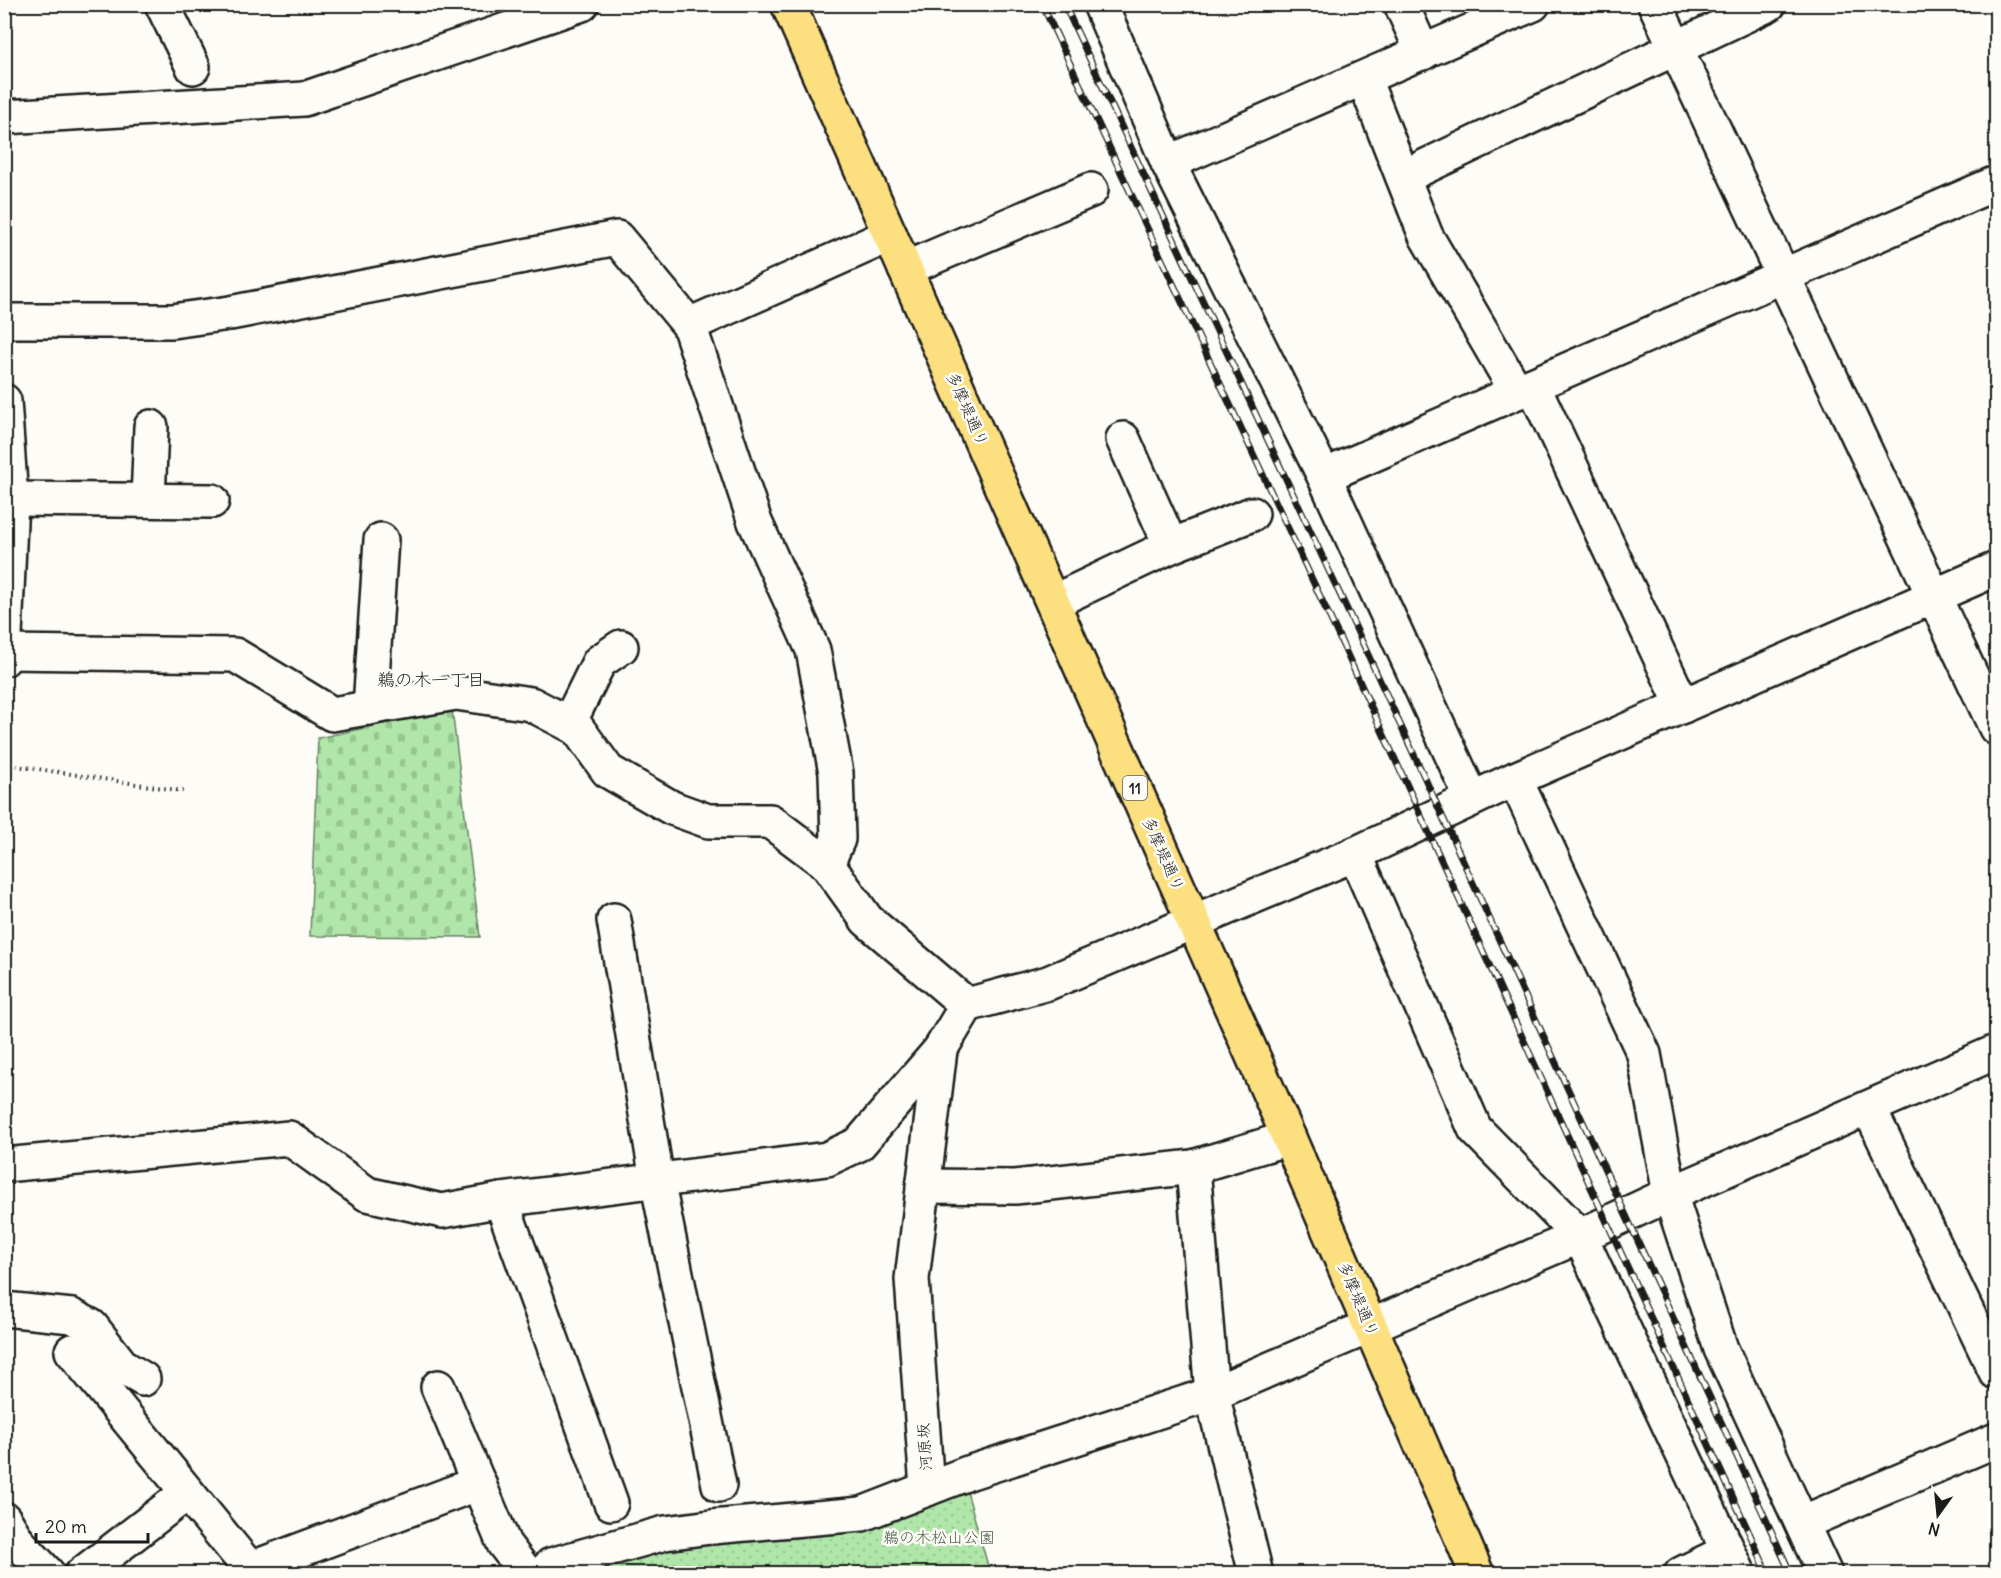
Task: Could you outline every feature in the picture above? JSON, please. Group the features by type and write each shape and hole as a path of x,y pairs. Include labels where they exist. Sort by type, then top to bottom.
{"main road":[{"name":"多摩堤通り","path":"788,4 1289,1138 1477,1574"}],"street":[{"path":"162,4 193,68"},
{"path":"4,140 5,116 304,99 582,4"},
{"path":"1100,4 1168,163 1324,476 1472,799"},
{"path":"1401,4 1423,53"},
{"path":"1168,163 1533,4"},
{"path":"1655,4 1996,728"},
{"path":"1403,177 1769,4"},
{"path":"1364,79 1426,236 1525,389 1683,706"},
{"path":"1324,476 1996,183"},
{"path":"905,269 1091,190"},
{"path":"689,325 890,235"},
{"path":"4,321 184,319 230,313 617,238 689,325 755,522 813,650 836,773 838,839 827,864"},
{"path":"4,401 11,499 5,656 235,655 332,714 456,693 531,704 577,728 608,771 672,808 708,821 770,821 827,864 867,920 966,1005"},
{"path":"148,500 151,427"},
{"path":"1123,439 1171,546"},
{"path":"11,499 212,501"},
{"path":"1053,602 1171,546 1252,513"},
{"path":"370,708 381,540"},
{"path":"4,1165 289,1138 367,1194 442,1211 501,1200 827,1159 859,1144 940,1050 966,1005 1048,983 1355,854 1515,779 1996,569"},
{"path":"569,723 599,662 621,647"},
{"path":"1515,779 1644,1054 1670,1194 1720,1349 1825,1574"},
{"path":"1355,854 1475,1129 1580,1236 1734,1562 1681,1574"},
{"path":"614,920 657,1180 719,1485"},
{"name":"河原坂","path":"543,1574 551,1565 665,1533 862,1514 927,1489 912,1279 940,1050"},
{"path":"927,1489 968,1473 1212,1394 1580,1236 1670,1194 1996,1052"},
{"path":"1869,1108 1996,1372"},
{"path":"923,1186 1015,1187 1193,1167 1289,1138"},
{"path":"1193,1167 1212,1394 1256,1574"},
{"path":"501,1200 611,1503"},
{"path":"4,1309 72,1316 92,1326 123,1367 143,1379"},
{"path":"72,1351 250,1569 479,1483"},
{"path":"438,1387 504,1544 527,1574"},
{"path":"1802,1523 1996,1440"},
{"path":"82,1574 187,1493"},
{"path":"9,1539 48,1574"}],"path":[{"path":"4,764 183,791"}],"green space":[{"path":"452,709 480,937 310,936 318,738"},
{"name":"鵜の木松山公園","path":"966,1488 990,1573 559,1574 649,1547"}],"railway":[{"path":"1042,4 1340,639 1768,1574"},
{"path":"1064,4 1358,633 1791,1574"}],"district":[{"name":"鵜の木一丁目","path":"431,679"}]}
